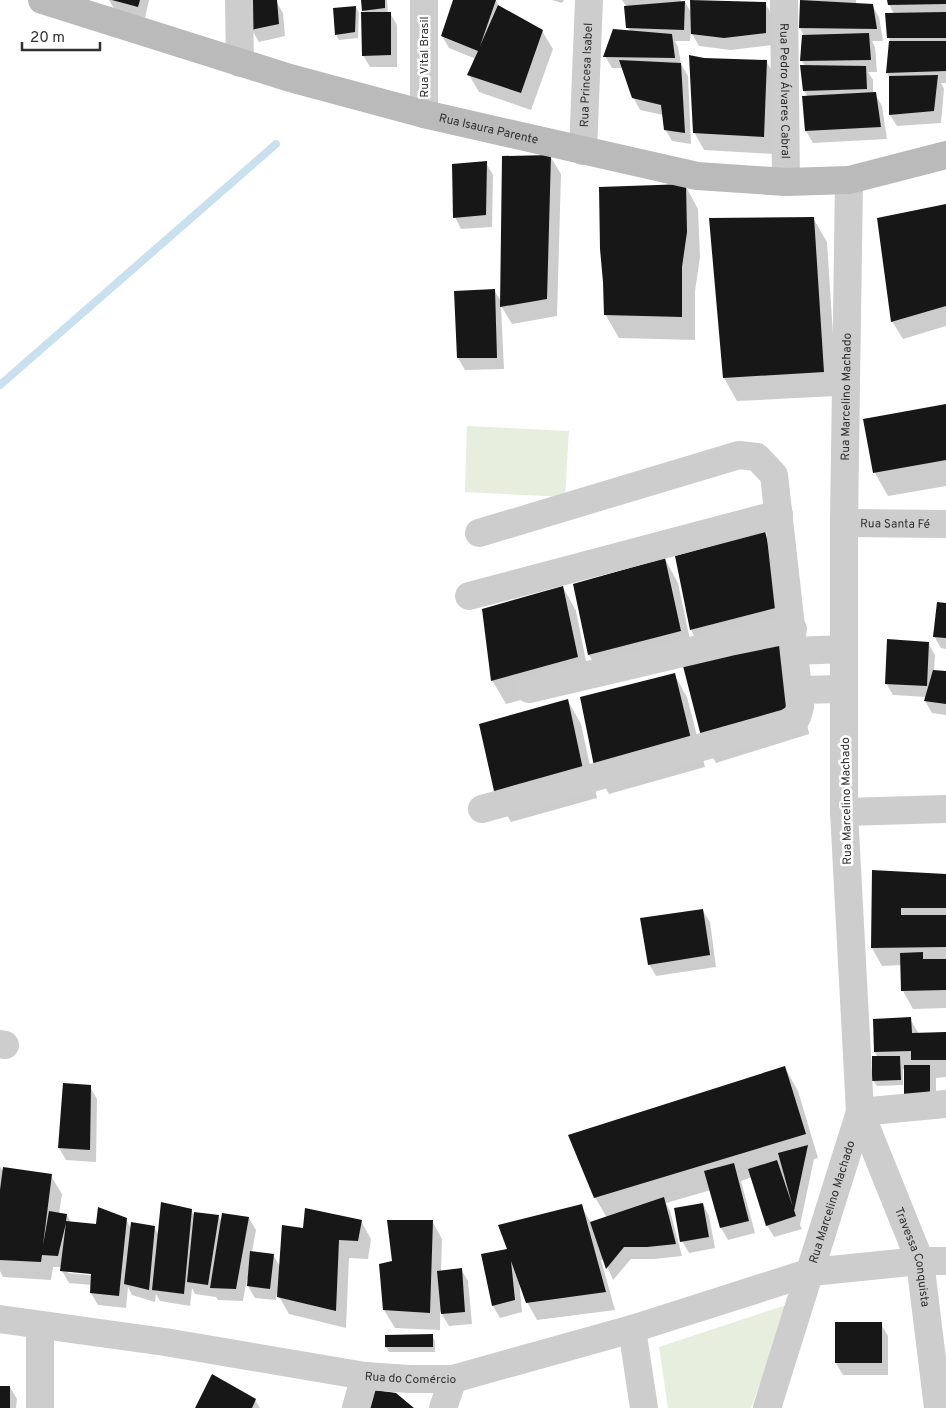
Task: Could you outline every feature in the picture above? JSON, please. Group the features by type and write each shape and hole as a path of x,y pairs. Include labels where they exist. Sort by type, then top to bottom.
{"street":[{"path":"239,0 240,63"},
{"name":"Rua Vital Brasil","path":"424,0 424,114"},
{"name":"Rua Princesa Isabel","path":"583,151 588,0"},
{"name":"Rua Pedro Álvares Cabral","path":"784,0 786,182"},
{"name":"Rua Isaura Parente","path":"52,2 290,78 424,114 697,176 786,182 849,180 946,155"},
{"name":"Rua Marcelino Machado","path":"767,1408 860,1112 844,812 844,523 849,180"},
{"path":"479,533 739,455 756,458 774,476 794,640 800,708 797,717 787,723 482,809"},
{"path":"469,596 779,514"},
{"name":"Rua Santa Fé","path":"844,523 946,524"},
{"path":"529,689 729,642 794,640 844,649"},
{"path":"799,690 844,689"},
{"path":"844,812 946,809"},
{"path":"860,1112 946,1104"},
{"name":"Travessa Conquista","path":"860,1112 933,1261 938,1408"},
{"name":"Rua do Comércio","path":"0,1319 164,1342 365,1376 409,1380 453,1379 632,1329 810,1272 933,1261"},
{"path":"40,1325 40,1408"},
{"path":"632,1329 644,1408"},
{"path":"356,1408 365,1376"},
{"path":"443,1408 453,1379"}],"green space":[{"path":"467,426 569,431 565,497 465,492"},
{"path":"789,1304 751,1408 668,1408 659,1347"}],"building":[{"path":"112,0 140,0 138,7"},
{"path":"245,0 277,0 279,24 251,30"},
{"path":"361,0 385,0 385,8 362,11"},
{"path":"453,0 496,0 480,46 498,5 543,30 521,93 467,75 478,51 441,36"},
{"path":"690,0 766,2 766,33 724,38 691,34"},
{"path":"800,0 873,4 877,29 799,28"},
{"path":"887,0 946,0 946,4 888,5"},
{"path":"685,1 684,30 626,28 624,6"},
{"path":"356,6 355,32 335,35 333,8"},
{"path":"361,12 391,12 391,55 362,56"},
{"path":"946,12 946,38 887,38 885,13"},
{"path":"613,29 672,34 675,58 603,57"},
{"path":"869,33 871,60 800,61 802,35"},
{"path":"889,41 946,41 946,71 886,73"},
{"path":"689,55 704,58 767,60 764,137 693,133"},
{"path":"619,60 681,63 685,133 664,130 661,105 632,98"},
{"path":"800,65 866,66 867,89 803,91"},
{"path":"938,75 934,111 889,115 889,76"},
{"path":"876,92 881,127 805,131 802,96"},
{"path":"551,155 547,299 500,307 502,156"},
{"path":"487,161 486,215 453,218 452,164"},
{"path":"686,184 687,232 682,267 682,317 604,315 599,187"},
{"path":"946,204 946,306 891,322 877,218"},
{"path":"814,217 824,372 723,378 709,218"},
{"path":"495,289 497,358 457,358 454,291"},
{"path":"946,404 946,460 873,473 863,419"},
{"path":"765,531 783,606 690,630 675,556"},
{"path":"665,558 681,631 588,655 573,584"},
{"path":"563,586 578,657 491,681 482,609"},
{"path":"937,602 946,603 946,638 933,637"},
{"path":"887,639 929,642 927,686 885,684"},
{"path":"783,640 797,710 702,740 683,666"},
{"path":"933,670 946,671 946,704 924,701"},
{"path":"675,673 692,743 595,771 580,697"},
{"path":"568,699 584,774 496,800 479,724"},
{"path":"872,870 946,874 946,908 901,908 901,915 946,915 946,947 871,948"},
{"path":"703,909 710,955 648,965 640,918"},
{"path":"923,952 923,959 946,959 946,990 901,991 900,953"},
{"path":"911,1017 912,1033 946,1032 946,1060 911,1060 911,1051 874,1052 873,1019"},
{"path":"872,1056 900,1056 901,1080 872,1081"},
{"path":"904,1065 930,1065 930,1095 904,1094"},
{"path":"785,1066 806,1134 594,1198 568,1135"},
{"path":"63,1083 91,1085 90,1150 58,1148"},
{"path":"808,1145 794,1211 778,1153"},
{"path":"777,1160 796,1216 766,1226 748,1169"},
{"path":"734,1163 749,1221 720,1228 704,1171"},
{"path":"3,1167 52,1174 43,1245 49,1211 67,1214 66,1221 96,1224 98,1207 127,1218 119,1296 90,1293 91,1274 60,1271 66,1223 58,1256 42,1255 41,1262 0,1260 0,1190"},
{"path":"664,1197 676,1244 624,1247 606,1269 590,1222"},
{"path":"161,1202 192,1209 184,1294 152,1290"},
{"path":"703,1203 709,1237 680,1242 674,1208"},
{"path":"582,1204 606,1292 526,1303 511,1261 515,1300 492,1306 481,1254 507,1249 498,1225"},
{"path":"305,1208 362,1220 358,1241 339,1240 336,1311 277,1297 282,1225 303,1228"},
{"path":"194,1212 219,1215 208,1285 187,1282"},
{"path":"222,1213 249,1217 236,1289 210,1288"},
{"path":"387,1220 433,1220 430,1313 383,1310 379,1264 392,1261"},
{"path":"131,1222 155,1226 149,1290 124,1284"},
{"path":"250,1251 274,1254 270,1289 247,1286"},
{"path":"462,1268 465,1312 441,1314 437,1271"},
{"path":"835,1322 882,1322 882,1363 835,1363"},
{"path":"433,1334 433,1347 385,1347 385,1335"},
{"path":"212,1374 256,1399 252,1408 195,1408"},
{"path":"0,1386 10,1386 10,1408 0,1408"},
{"path":"368,1389 396,1393 414,1408 362,1408"}],"waterway":[{"path":"0,385 276,144"}]}
